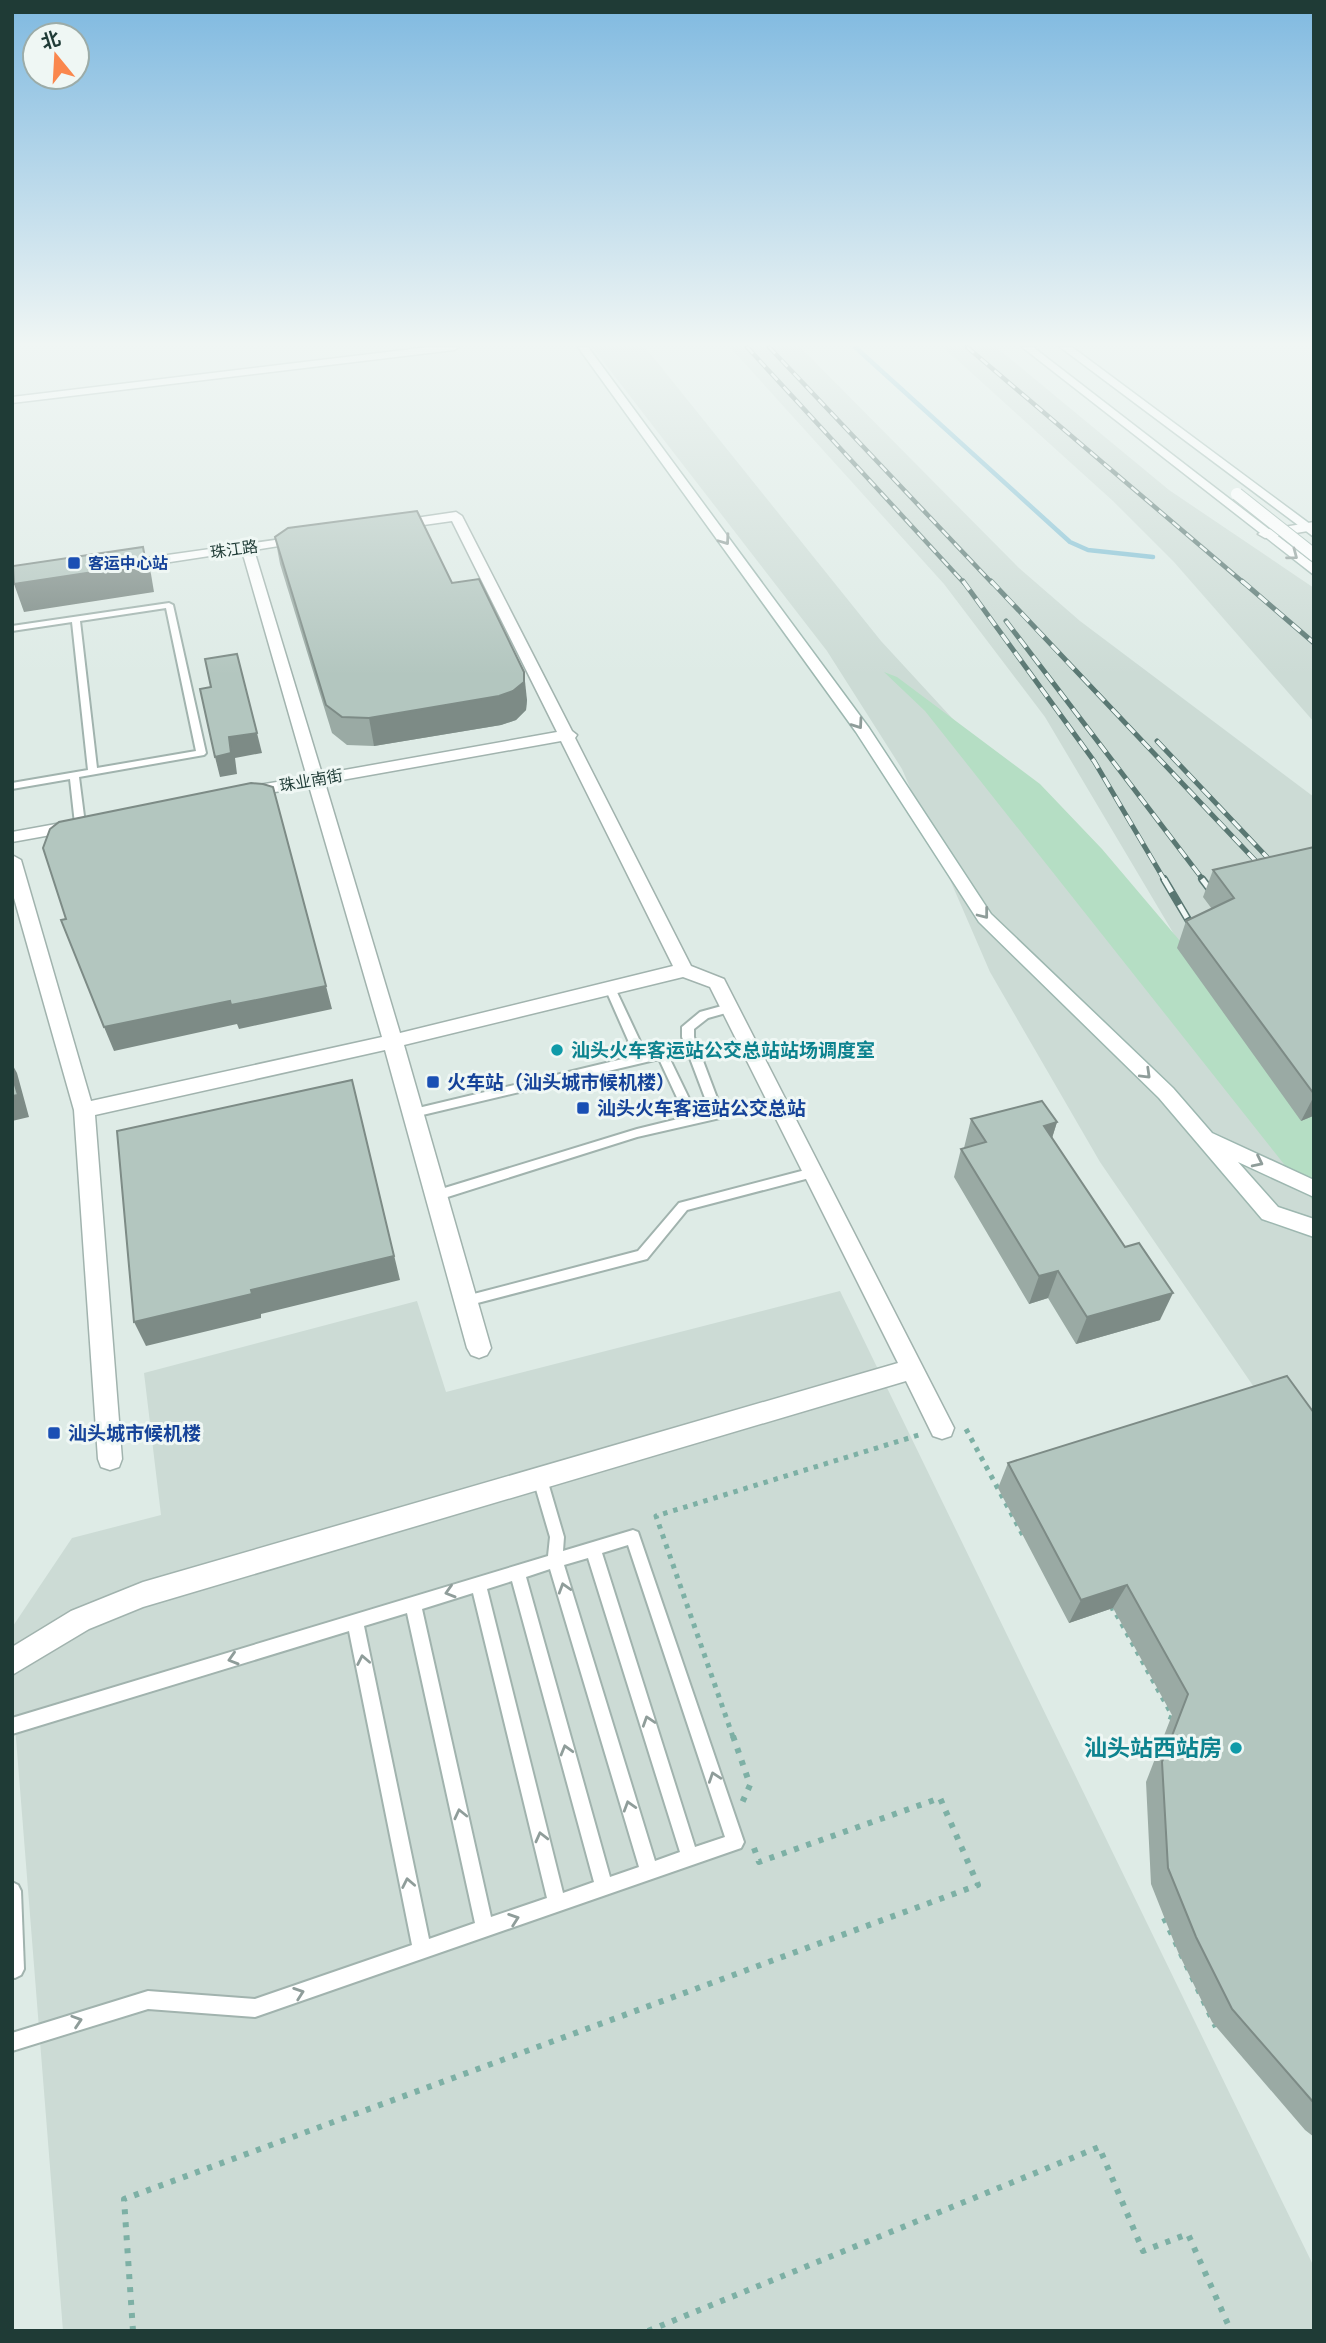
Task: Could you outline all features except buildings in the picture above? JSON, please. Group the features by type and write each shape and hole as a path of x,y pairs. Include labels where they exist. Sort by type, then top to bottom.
{"street":[{"path":"663,456 847,708 985,918 1166,1093 1270,1213 1314,1228"},
{"path":"1166,456 1314,571"},
{"path":"1189,456 1314,555"},
{"path":"1215,456 1312,529"},
{"path":"378,527 456,516 569,735 684,970"},
{"path":"1265,534 1312,529"},
{"name":"珠江路","path":"102,568 325,535"},
{"path":"247,547 438,1195 479,1348"},
{"name":"珠业南街","path":"236,794 569,735"},
{"path":"12,837 87,823"},
{"path":"12,860 84,1110 110,1459"},
{"path":"84,1110 393,1041 684,970 718,984 943,1428"},
{"path":"1203,1136 1314,1189"},
{"path":"12,1662 80,1620 143,1595 913,1369"}],"lane":[{"path":"12,629 169,605 201,753 12,786"},
{"path":"76,619 93,772"},
{"path":"74,775 87,823"},
{"path":"610,988 642,1058"},
{"path":"711,1098 688,1037 688,1027 704,1015 729,1008"},
{"path":"414,1113 662,1054 693,1119"},
{"path":"438,1195 693,1119 777,1101"},
{"path":"466,1301 642,1255 683,1206 813,1173"},
{"path":"540,1479 557,1537 555,1561 649,1871"},
{"path":"12,1726 633,1537 735,1842 255,2008 148,2000 12,2042"},
{"path":"593,1549 690,1857"},
{"path":"517,1572 604,1887"},
{"path":"478,1584 557,1903"},
{"path":"413,1604 485,1928"},
{"path":"355,1621 422,1950"},
{"path":"12,1891 15,1969"}],"path":[{"path":"740,1808 750,1785 656,1516 962,1422 1030,1549"},
{"path":"1102,1611 1113,1608 1172,1715 1168,1726"},
{"path":"133,2331 124,2199 978,1885 940,1798 759,1862 751,1840"},
{"path":"1160,1907 1178,1952 1212,2022 1221,2032"},
{"path":"648,2331 1099,2147 1143,2251 1188,2234 1231,2331"}],"shaded area":[{"path":"677,456 733,456 881,641 1139,921 1181,946 1045,717 944,584 829,456 908,456 1019,568 1080,621 1314,797 1314,1475 1100,1162 990,972 902,769 827,651"},
{"path":"1064,456 1128,456 1169,490 1314,588 1314,722 1174,562"},
{"path":"840,1291 1314,2267 1314,2331 63,2331 14,1713 13,1626 72,1538 161,1515 144,1373 417,1301 446,1392"}],"green space":[{"path":"884,672 897,677 1040,784 1102,849 1314,1099 1314,1202 925,711"}],"waterway":[{"path":"976,456 1070,542 1088,550 1153,557"}],"railway":[{"path":"848,456 964,583"},
{"path":"872,456 992,583"},
{"path":"1095,456 1244,583"},
{"path":"963,581 1094,761 1165,881"},
{"path":"991,581 1268,874"},
{"path":"1242,581 1314,643"},
{"path":"1006,621 1204,881"},
{"path":"1157,741 1282,873"},
{"path":"1164,879 1199,938"},
{"path":"1202,879 1218,900"}],"place":[{"name":"客运中心站","path":"74,563"},
{"name":"汕头火车客运站公交总站站场调度室","path":"557,1050"},
{"name":"火车站（汕头城市候机楼）","path":"433,1082"},
{"name":"汕头火车客运站公交总站","path":"583,1108"},
{"name":"汕头城市候机楼","path":"54,1433"},
{"name":"汕头站西站房","path":"1236,1748"}]}
